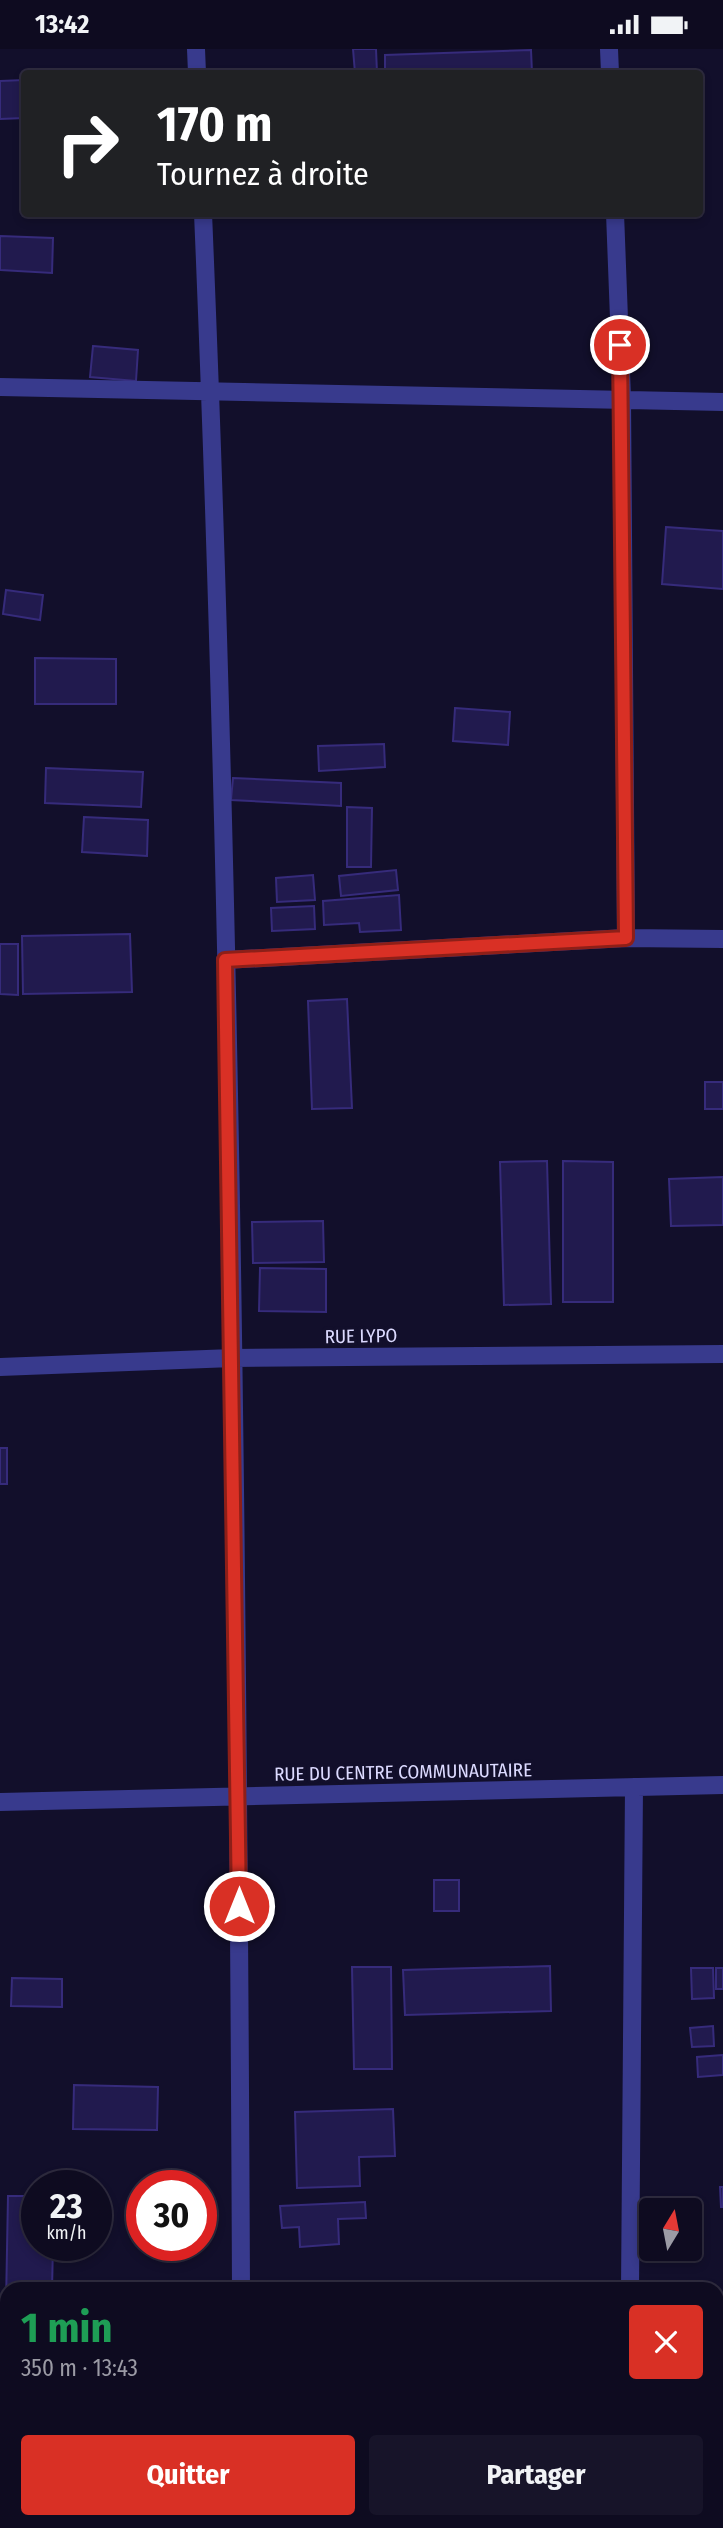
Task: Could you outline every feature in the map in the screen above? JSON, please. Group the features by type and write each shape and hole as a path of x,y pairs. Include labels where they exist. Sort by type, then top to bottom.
{"street":[{"path":"196,49 197,70"},
{"path":"609,49 610,70"},
{"path":"203,217 211,393 225,960 239,1797 241,2282"},
{"path":"615,217 622,398 626,938"},
{"path":"0,387 723,402"},
{"path":"225,960 626,938 723,939"},
{"name":"RUE LYPO","path":"0,1367 232,1359 723,1354"},
{"name":"RUE DU CENTRE COMMUNAUTAIRE","path":"0,1802 723,1785"},
{"path":"630,2282 634,1787"}],"building":[{"path":"353,49 376,49 377,70 355,70"},
{"path":"531,50 532,70 385,70 385,55"},
{"path":"21,80 21,118 0,119 0,81"},
{"path":"0,236 53,238 52,273 0,270"},
{"path":"93,346 138,350 136,381 90,377"},
{"path":"666,527 723,531 723,589 662,584"},
{"path":"6,590 43,595 40,620 3,614"},
{"path":"35,658 116,659 116,704 35,704"},
{"path":"455,708 510,712 508,745 453,741"},
{"path":"384,744 385,767 319,771 318,746"},
{"path":"46,768 143,772 141,807 45,803"},
{"path":"233,778 341,783 341,806 231,800"},
{"path":"347,807 372,808 371,867 347,867"},
{"path":"84,817 148,820 147,856 82,852"},
{"path":"396,870 398,890 341,896 339,876"},
{"path":"313,875 315,900 277,902 276,878"},
{"path":"399,895 401,930 360,932 359,923 324,925 323,901"},
{"path":"314,906 315,929 272,931 271,908"},
{"path":"130,934 132,992 23,994 22,936"},
{"path":"0,944 18,944 18,995 0,994"},
{"path":"347,999 352,1108 312,1109 308,1001"},
{"path":"705,1082 723,1082 723,1109 705,1109"},
{"path":"547,1161 551,1304 504,1305 500,1162"},
{"path":"563,1161 613,1162 613,1302 563,1302"},
{"path":"723,1177 723,1225 671,1226 669,1179"},
{"path":"323,1221 324,1262 253,1263 252,1222"},
{"path":"260,1268 326,1269 326,1312 259,1311"},
{"path":"0,1448 7,1448 7,1484 0,1484"},
{"path":"434,1880 459,1880 459,1911 434,1911"},
{"path":"550,1966 551,2011 405,2015 403,1970"},
{"path":"352,1967 391,1967 392,2069 354,2069"},
{"path":"691,1968 713,1968 714,1998 692,1999"},
{"path":"716,1968 723,1968 723,1989 716,1989"},
{"path":"12,1978 62,1979 62,2007 11,2006"},
{"path":"713,2026 714,2046 692,2047 690,2028"},
{"path":"723,2055 723,2075 698,2077 697,2057"},
{"path":"74,2085 158,2087 157,2130 73,2129"},
{"path":"393,2109 395,2156 359,2157 360,2186 297,2188 295,2112"},
{"path":"720,2187 723,2187 723,2207 721,2207"},
{"path":"8,2196 21,2196 21,2261 53,2261 52,2282 6,2282"},
{"path":"365,2202 366,2218 338,2219 339,2244 300,2247 299,2227 282,2228 280,2206"}],"route":[{"path":"239,1906 225,960 626,938 620,345"}]}
